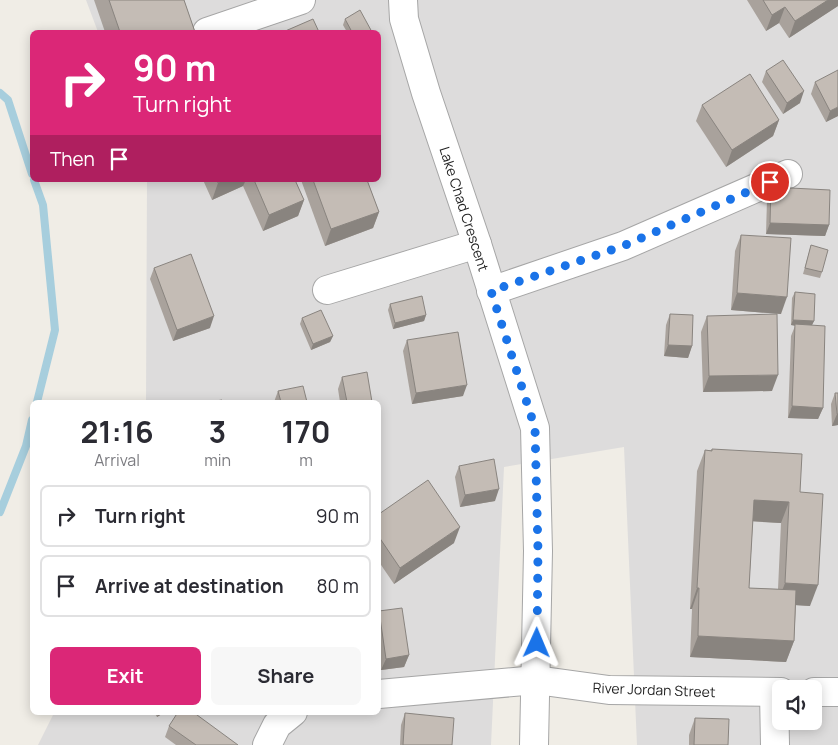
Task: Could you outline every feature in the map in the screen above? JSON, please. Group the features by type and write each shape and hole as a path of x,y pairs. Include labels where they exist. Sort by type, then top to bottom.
{"street":[{"path":"213,30 301,0"},
{"name":"Lake Chad Crescent","path":"403,0 404,19 426,93 477,244 535,428 538,551 534,745"},
{"path":"491,291 623,246 788,174"},
{"path":"327,290 477,244"},
{"name":"River Jordan Street","path":"381,694 536,680 609,690 772,692"},
{"path":"822,692 838,692"},
{"path":"267,745 277,725 290,715"},
{"path":"776,745 777,730"}],"shaded area":[{"path":"86,0 838,0 838,745 637,745 624,447 504,467 491,745 38,745 53,715 381,715 381,400 146,400 147,182 381,182 381,30 97,30"}],"building":[{"path":"109,0 184,0 194,30 119,30"},
{"path":"763,0 828,0 795,21 785,7 772,15"},
{"path":"360,10 371,30 351,30 345,19"},
{"path":"313,19 318,30 288,30"},
{"path":"783,60 804,91 787,103 766,71"},
{"path":"838,70 838,107 830,111 815,82"},
{"path":"750,74 779,120 732,150 702,105"},
{"path":"255,182 296,182 304,200 269,215"},
{"path":"314,182 368,182 379,212 331,229"},
{"path":"771,187 830,190 829,225 770,223"},
{"path":"741,235 791,238 787,297 737,293"},
{"path":"811,245 828,250 822,272 805,268"},
{"path":"191,254 214,316 177,330 154,268"},
{"path":"795,292 815,294 814,321 793,320"},
{"path":"422,296 426,315 395,323 390,304"},
{"path":"321,310 333,336 313,344 302,318"},
{"path":"670,314 693,315 692,346 668,345"},
{"path":"777,314 778,375 709,376 707,316"},
{"path":"795,324 825,326 823,408 792,406"},
{"path":"458,332 467,385 416,393 407,340"},
{"path":"367,372 372,400 347,400 342,377"},
{"path":"303,386 306,400 280,400 278,391"},
{"path":"835,393 838,393 838,414 837,414"},
{"path":"712,449 802,454 800,492 823,494 818,585 785,583 789,502 754,500 749,588 796,590 794,641 698,636 699,588 697,588 705,450 712,451"},
{"path":"494,459 499,489 465,495 459,466"},
{"path":"428,480 460,527 400,568 381,540 381,513"},
{"path":"402,608 409,655 386,659 381,611"},
{"path":"405,713 454,718 452,745 403,745"},
{"path":"176,715 197,715 238,745 196,745 169,726"},
{"path":"695,718 729,719 728,745 694,745"}],"waterway":[{"path":"0,93 8,100 30,168"},
{"path":"35,182 43,205 55,330 38,400"},
{"path":"0,512 26,446 30,429"}],"route":[{"path":"537,643 538,551 535,428 491,291 623,246 770,182"}]}
